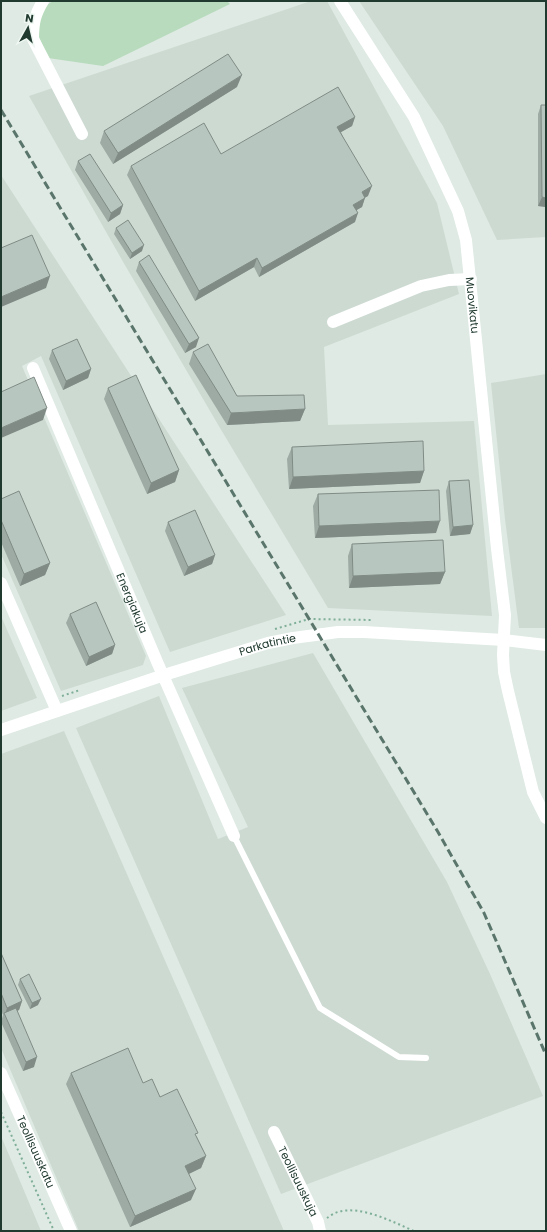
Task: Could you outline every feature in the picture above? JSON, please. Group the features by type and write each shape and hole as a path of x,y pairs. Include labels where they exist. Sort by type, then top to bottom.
{"street":[{"path":"43,1 37,12 33,25 33,39 82,134"},
{"name":"Muovikatu","path":"340,1 418,124 458,211 466,240 505,615 504,672 533,792 546,818"},
{"path":"332,322 421,286 449,280 471,279"},
{"name":"Energiakuja","path":"33,368 155,657 234,836"},
{"path":"1,583 57,712"},
{"name":"Parkatintie","path":"1,730 164,675 268,643 293,638 338,632 390,632 504,640 546,645"},
{"name":"Teollisuuskatu","path":"1,1073 71,1231"},
{"name":"Teollisuuskuja","path":"274,1132 319,1226"}],"lane":[{"path":"234,836 320,1008 399,1057 426,1058"}],"path":[{"path":"1,1112 54,1231"},
{"path":"319,1226 338,1212 353,1210 377,1215 414,1231"}],"shaded area":[{"path":"311,1 327,1 437,203 459,294 324,347 328,425 474,421 492,616 328,608 220,428 29,96"},
{"path":"359,1 546,1 546,237 497,240 443,126"},
{"path":"1,175 286,615 170,652 41,356 22,366 146,656 143,665 61,691 1,554"},
{"path":"546,374 546,628 519,628 505,519 491,383"},
{"path":"1,616 37,698 1,711"},
{"path":"313,653 447,882 490,974 543,1096 281,1194 76,728 159,696 218,839 248,827 182,688"},
{"path":"64,731 284,1231 79,1231 1,1048 1,754"},
{"path":"1,1136 41,1231 1,1231"}],"green space":[{"path":"53,1 227,1 230,4 103,66 48,58 36,30 44,7"}],"building":[{"path":"228,54 242,75 118,153 104,131"},
{"path":"338,87 355,117 337,127 372,186 362,192 365,198 353,205 358,213 262,268 257,258 199,291 131,166 204,123 221,154"},
{"path":"541,105 546,105 546,198 542,197"},
{"path":"90,154 123,205 111,213 78,161"},
{"path":"128,220 144,245 132,253 116,228"},
{"path":"32,235 50,276 1,297 1,248"},
{"path":"149,255 199,338 189,344 139,262"},
{"path":"77,339 91,369 66,381 52,350"},
{"path":"208,344 237,396 304,395 305,409 231,413 193,352"},
{"path":"136,375 179,470 151,483 108,388"},
{"path":"34,377 47,408 1,428 1,392"},
{"path":"423,441 424,471 293,477 292,447"},
{"path":"469,480 473,525 453,527 449,481"},
{"path":"439,490 440,521 319,526 318,494"},
{"path":"19,491 50,563 24,574 1,520 1,499"},
{"path":"195,510 215,555 188,567 168,522"},
{"path":"443,540 445,572 353,576 352,544"},
{"path":"96,602 115,645 89,657 70,614"},
{"path":"1,953 22,1001 7,1008 1,993"},
{"path":"29,974 41,999 32,1003 20,979"},
{"path":"16,1008 37,1057 26,1062 4,1013"},
{"path":"128,1048 143,1083 152,1079 160,1097 177,1089 198,1133 195,1134 206,1156 185,1166 196,1189 135,1216 71,1073"}],"railway":[{"path":"1,110 438,832 484,913 546,1055"}]}
